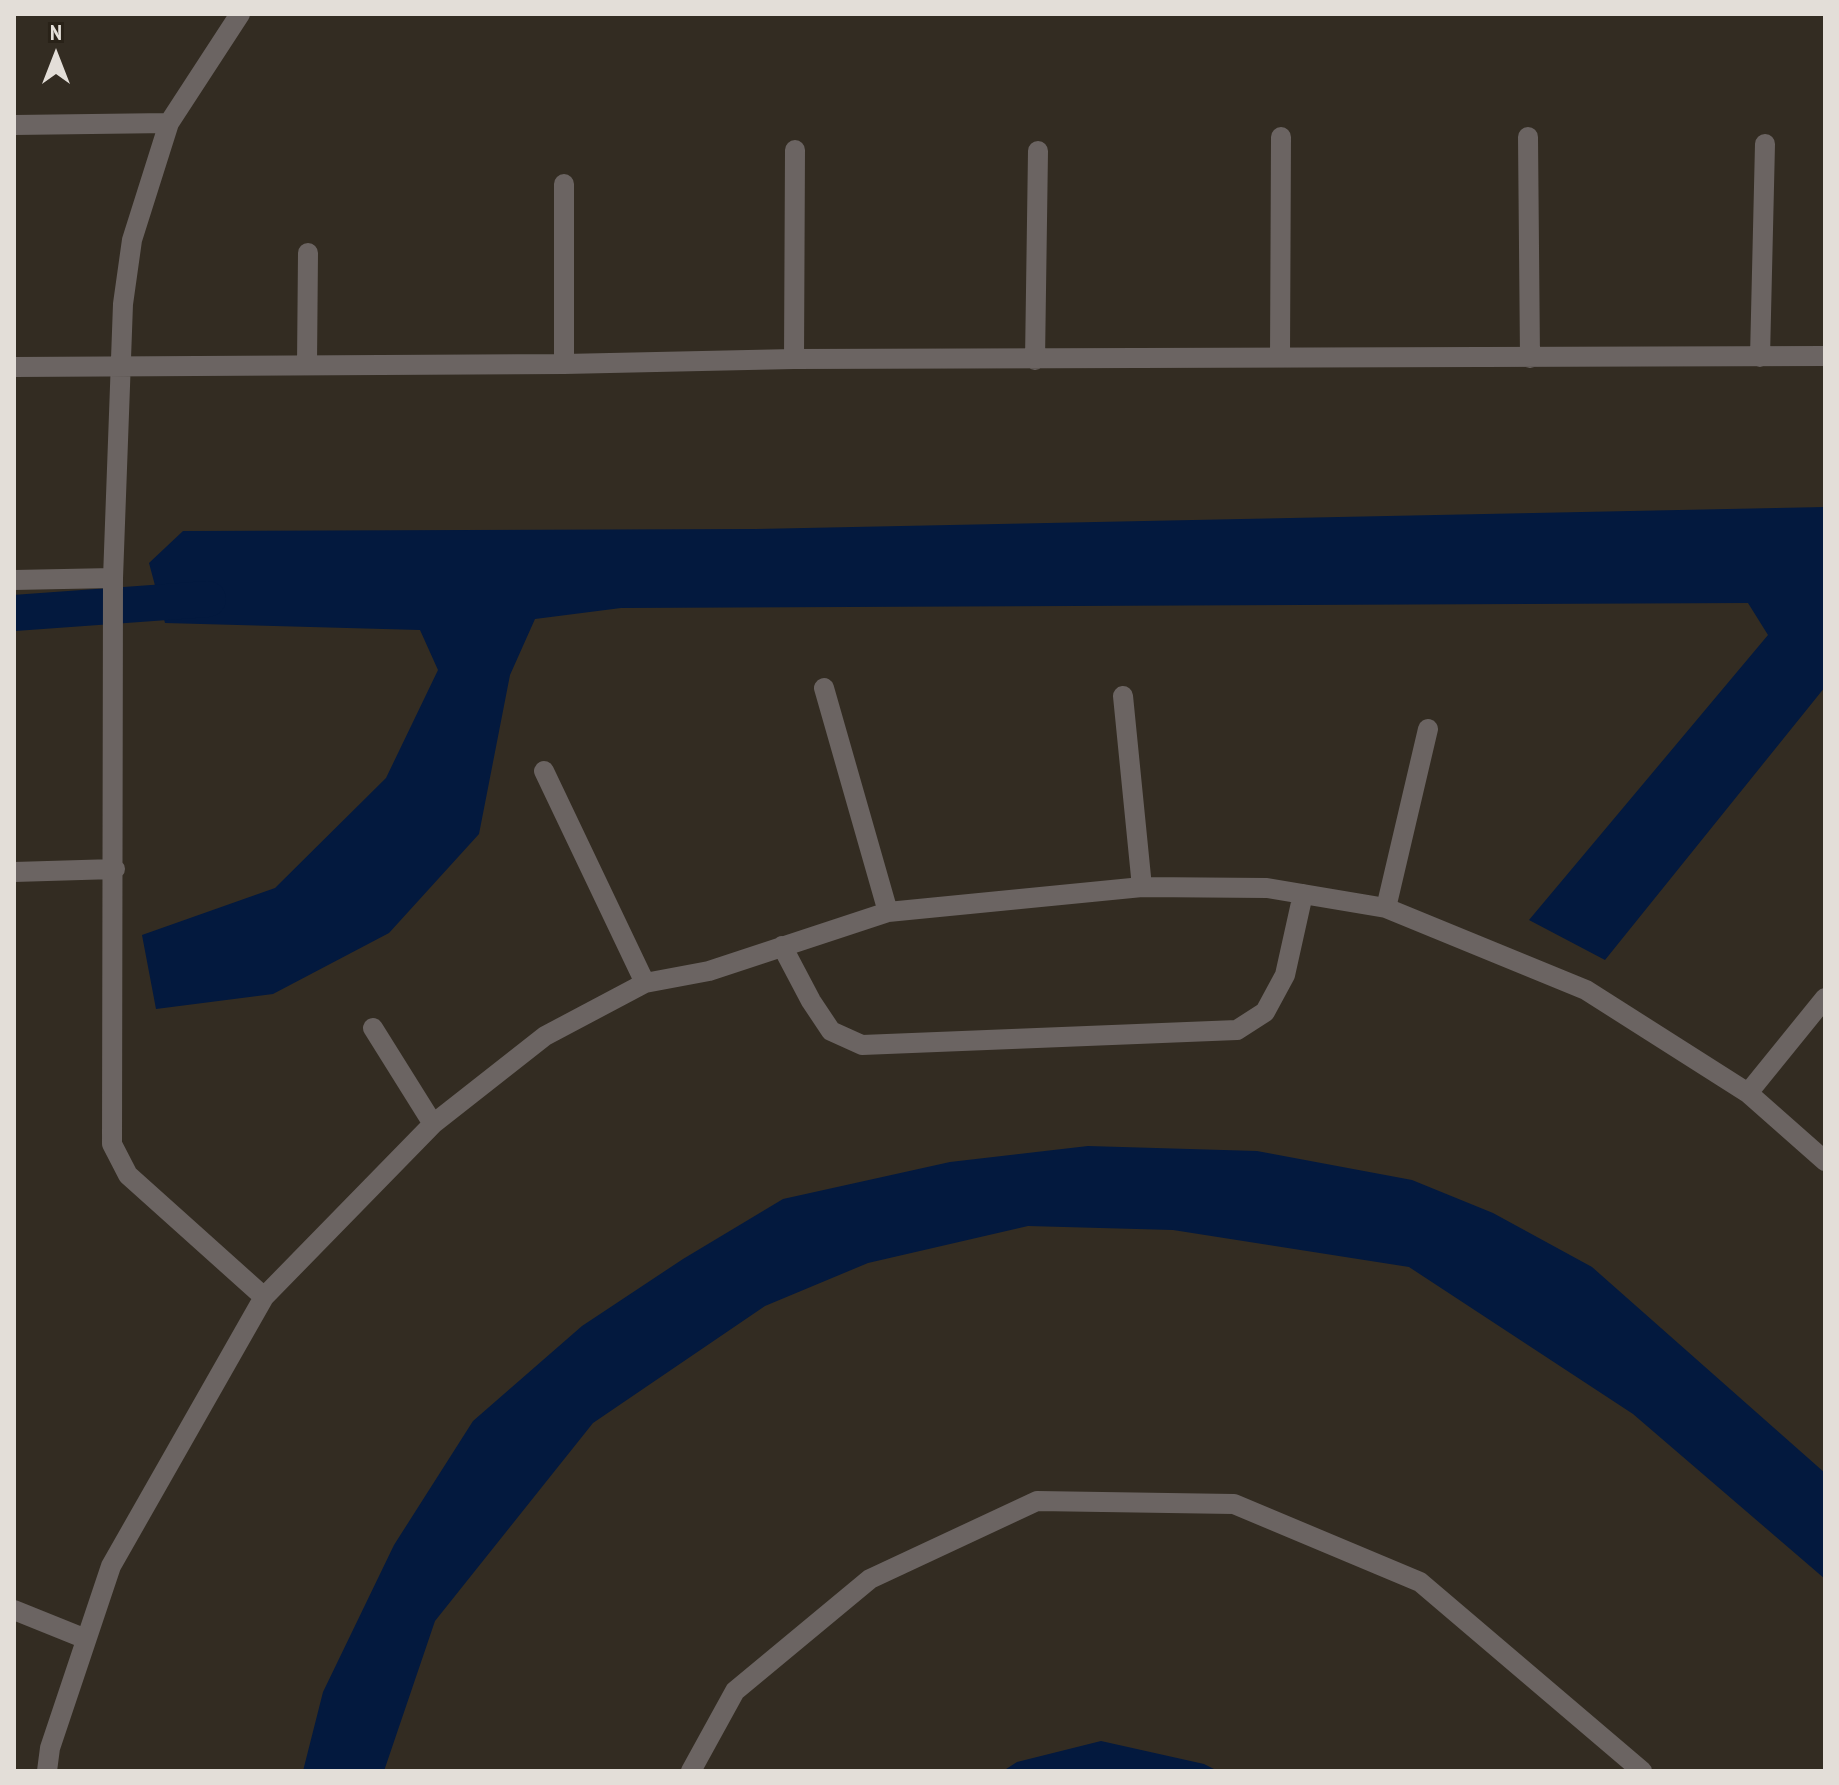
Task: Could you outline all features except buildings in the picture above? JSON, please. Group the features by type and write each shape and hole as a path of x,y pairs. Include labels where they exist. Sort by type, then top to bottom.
{"street":[{"path":"240,14 169,123 132,240 123,304 113,578 115,869 112,1144 128,1175 264,1297"},
{"path":"14,125 169,123"},
{"path":"1280,356 1281,137"},
{"path":"1528,137 1530,358"},
{"path":"1760,357 1765,144"},
{"path":"794,359 795,150"},
{"path":"1035,360 1038,151"},
{"path":"564,184 564,364"},
{"path":"307,364 308,253"},
{"path":"14,367 1280,356 1825,356"},
{"path":"14,580 113,578"},
{"path":"824,688 888,912"},
{"path":"1123,696 1142,887"},
{"path":"1386,908 1428,729"},
{"path":"544,771 645,983"},
{"path":"14,872 115,869"},
{"path":"47,1771 50,1748 111,1566 264,1297 433,1124 545,1036 645,983 709,971 888,912 1142,887 1267,888 1386,908 1586,990 1748,1093 1825,1161"},
{"path":"782,946 831,1031 862,1045 1237,1030 1265,1012 1285,975 1303,894"},
{"path":"1748,1093 1825,998"},
{"path":"373,1028 433,1124"},
{"path":"691,1771 735,1691 870,1579 1037,1501 1234,1504 1420,1582 1642,1771"},
{"path":"14,1610 86,1639"}],"water":[{"path":"1825,507 1825,687 1605,960 1529,920 1768,635 1748,603 621,608 535,619 510,675 479,834 389,933 273,994 156,1009 142,935 275,888 386,778 438,670 420,630 165,623 149,563 183,531 756,529"},
{"path":"1088,1146 1257,1151 1412,1180 1493,1213 1592,1267 1825,1473 1825,1579 1633,1414 1409,1267 1173,1230 1028,1226 868,1263 765,1306 593,1423 435,1621 384,1771 303,1771 323,1692 394,1545 473,1421 582,1326 683,1259 783,1199 950,1162"},
{"path":"1101,1741 1204,1764 1218,1771 1003,1771 1017,1762"}],"waterway":[{"path":"14,613 208,599"}]}
